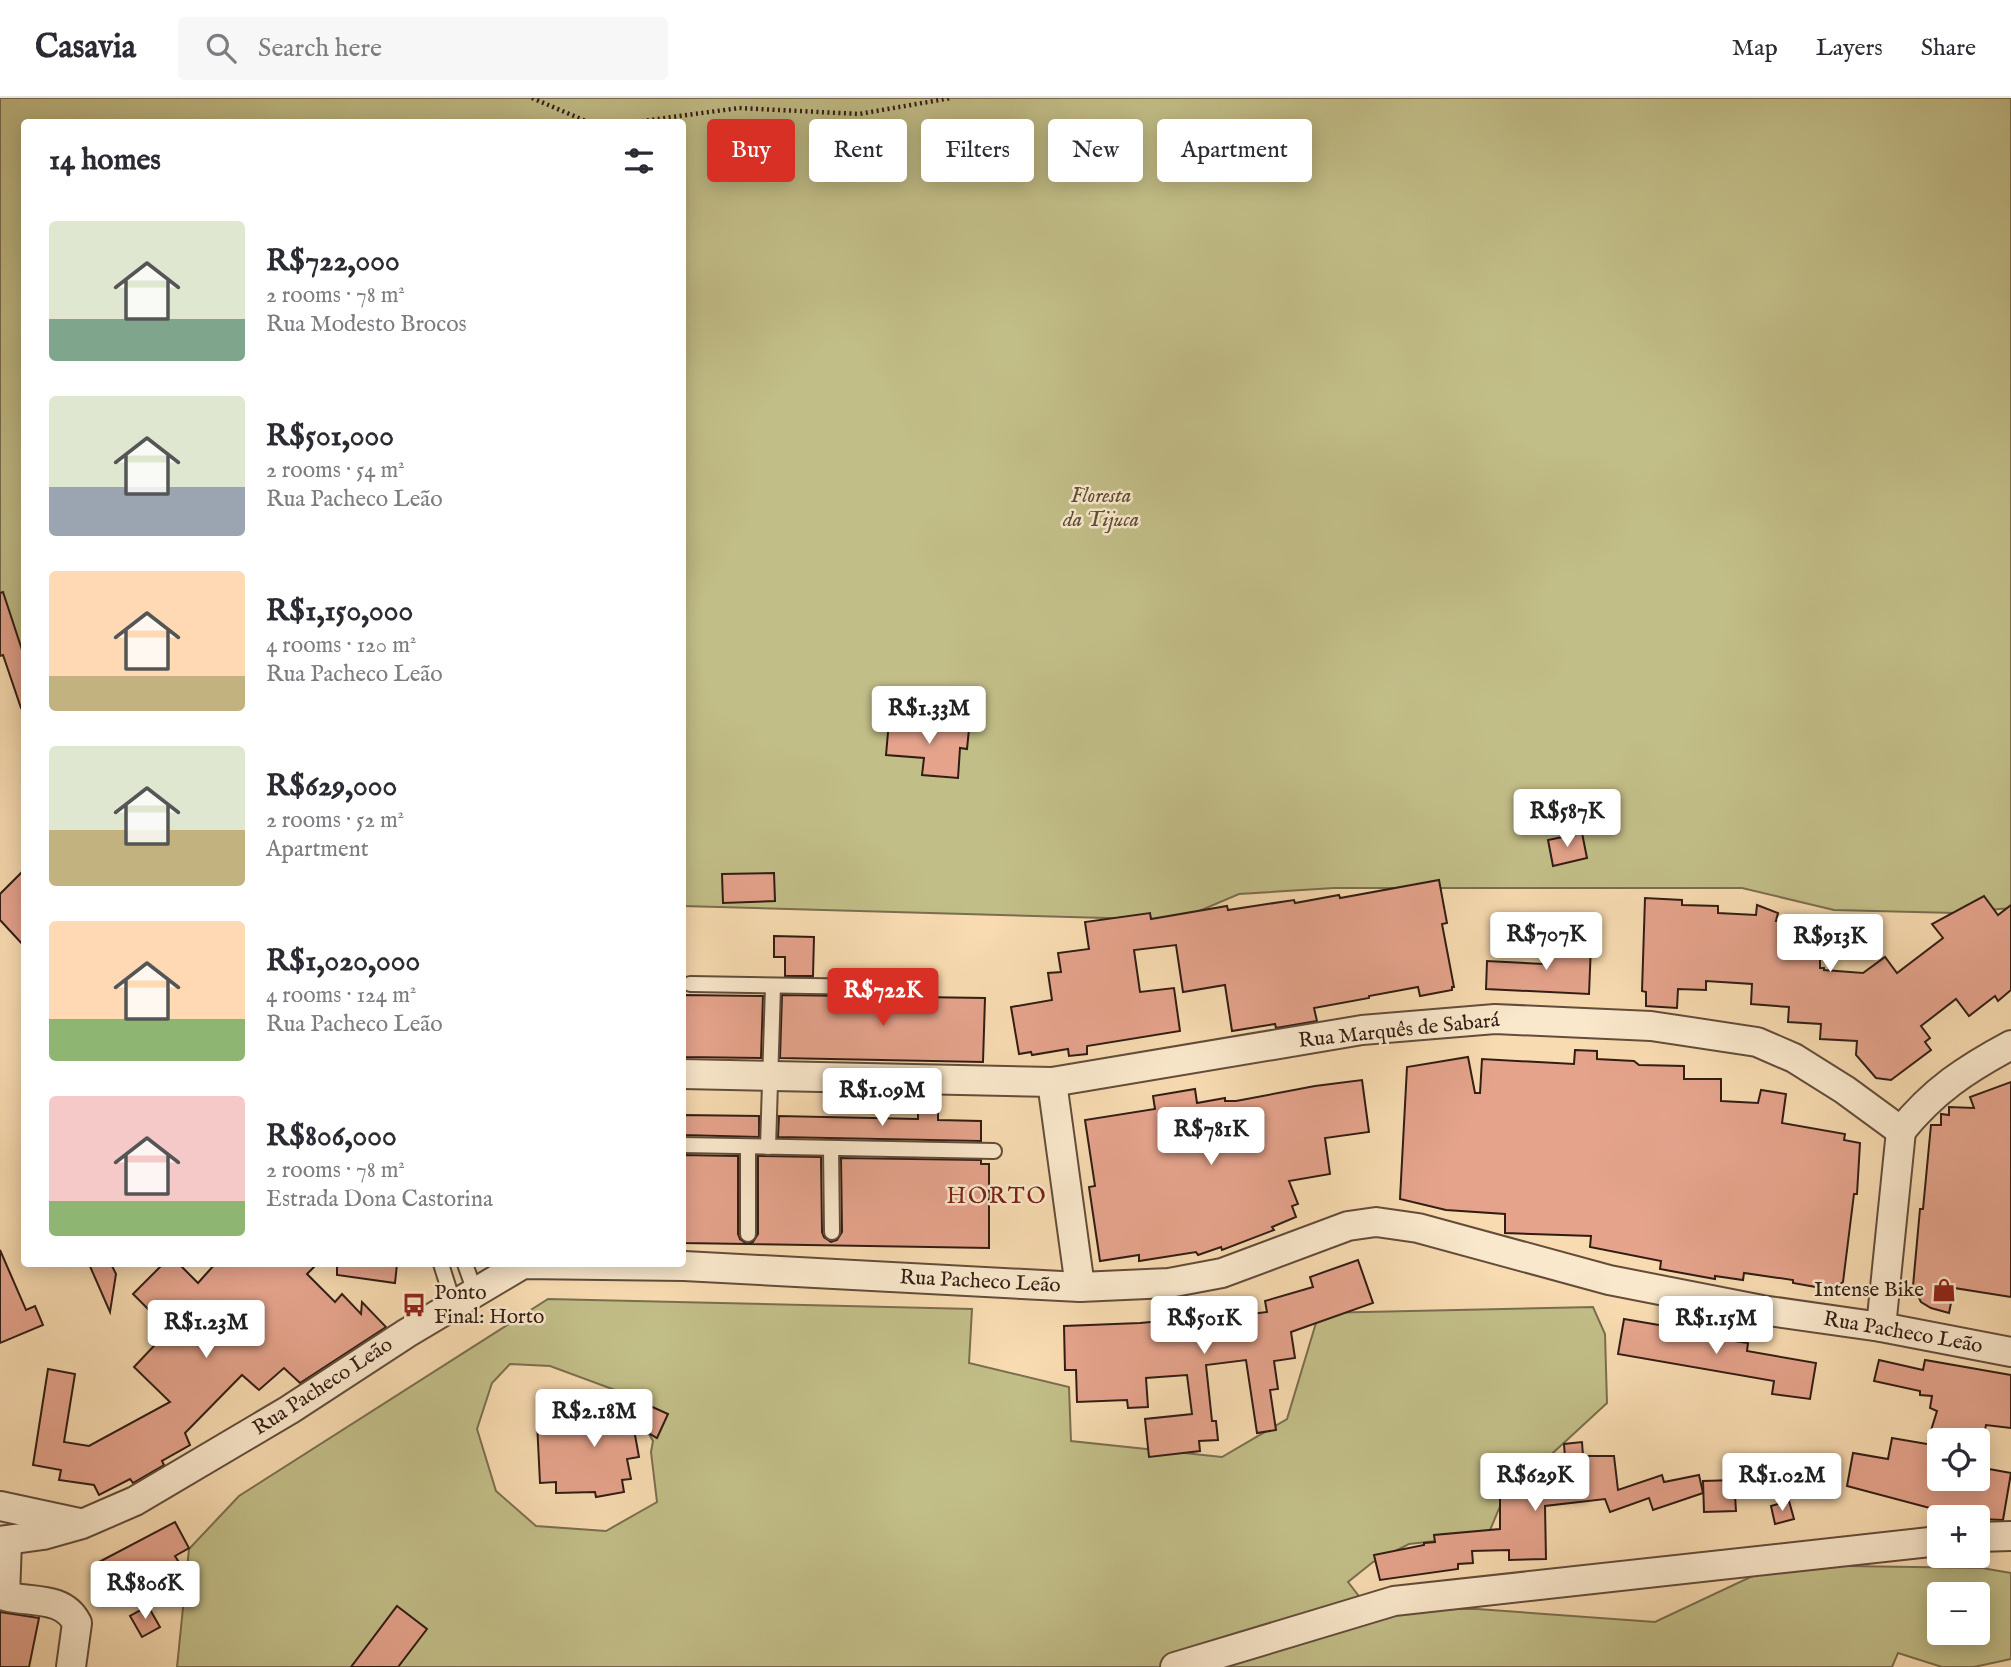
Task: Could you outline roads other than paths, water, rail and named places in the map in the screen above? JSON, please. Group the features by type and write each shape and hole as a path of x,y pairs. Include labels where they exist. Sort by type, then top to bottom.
{"street":[{"name":"Rua Marquês de Sabará","path":"686,1074 1052,1082 1362,1030 1495,1019 1651,1026 1757,1042 1794,1058 1845,1090 1901,1131"},
{"path":"1881,1327 1901,1131 1938,1091 1975,1064 2011,1045"},
{"path":"1052,1082 1080,1287"},
{"name":"Rua Pacheco Leão","path":"686,1266 1080,1287 1169,1283 1222,1273 1348,1226 1376,1222 1418,1228 1609,1280 1762,1310 1881,1327 2011,1352"},
{"name":"Rua Pacheco Leão","path":"3,1541 43,1535 82,1524 135,1501 212,1457 518,1267"},
{"path":"0,1506 82,1524"},
{"path":"1990,1537 2011,1536"},
{"path":"3,1541 7,1597 51,1602 74,1617 77,1623 71,1667"},
{"path":"1175,1667 1394,1601 1927,1542"}],"lane":[{"path":"690,984 873,987"},
{"path":"768,1147 773,986"},
{"path":"686,1145 994,1151"},
{"path":"748,1147 748,1234"},
{"path":"831,1148 832,1231"},
{"path":"443,1267 464,1299"},
{"path":"464,1299 465,1267"}],"place":[{"name":"Intense Bike","path":"1944,1290"},
{"name":"Ponto Final: Horto","path":"414,1305"}],"district":[{"name":"HORTO","path":"997,1196"}],"park label":[{"name":"Floresta da Tijuca","path":"1101,508"}]}
